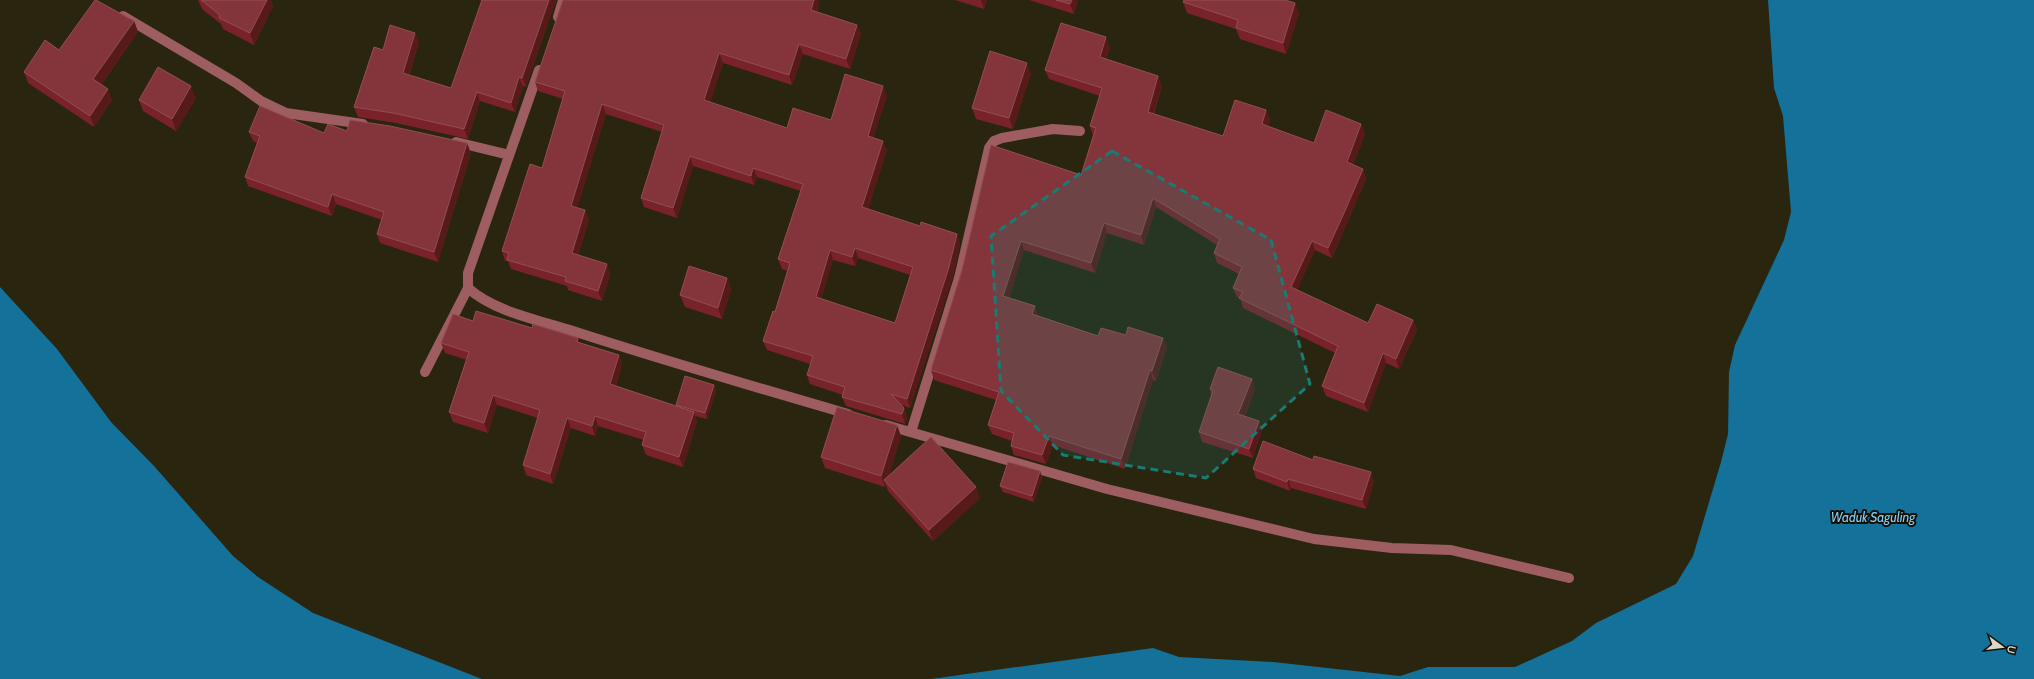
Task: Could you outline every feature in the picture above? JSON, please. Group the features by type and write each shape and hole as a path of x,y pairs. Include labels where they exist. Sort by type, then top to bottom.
{"street":[{"path":"554,27 563,0"},
{"path":"112,10 236,83 261,101 286,114 372,125"},
{"path":"425,372 468,288 468,273 544,57"},
{"path":"911,432 958,278 989,148 994,141 1002,138 1053,129 1080,131"},
{"path":"445,139 509,155"},
{"path":"468,288 478,298 529,317 633,351 855,416"},
{"path":"876,422 1107,489 1314,539 1392,548 1450,550 1569,578"}],"highlighted area":[{"path":"1112,151 1271,240 1310,384 1206,478 1063,455 1001,391 991,236"}],"water":[{"name":"Waduk Saguling","path":"1768,0 2034,0 2034,679 931,679 1153,648 1179,657 1273,662 1400,676 1428,667 1515,667 1572,641 1596,623 1676,584 1693,556 1728,434 1729,372 1735,345 1784,240 1791,212 1783,116 1774,88"},
{"path":"0,287 57,349 111,422 154,466 233,556 258,577 313,613 482,679 0,679"}],"building":[{"path":"95,0 134,21 93,79 108,89 90,116 24,72 45,40 59,50"},
{"path":"201,0 267,0 250,33 219,18 220,15"},
{"path":"482,0 549,0 522,78 519,77 511,103 477,92 464,129 393,113 354,107 374,47 383,50 390,25 415,33 403,73 451,88"},
{"path":"563,0 814,0 811,10 857,25 846,59 799,44 789,75 719,53 704,100 787,128 793,108 831,120 845,74 883,86 868,136 883,141 862,207 920,226 921,222 957,234 949,267 907,399 891,394 904,408 902,414 842,397 845,387 807,375 813,356 763,341 773,311 775,312 790,263 778,259 803,184 753,168 751,176 690,156 673,208 641,198 664,125 602,104 571,206 585,210 572,253 607,264 598,291 565,281 566,277 507,260 509,253 502,251 530,164 542,168 565,91 535,82","holes":["855,248 913,267 895,323 816,297 830,250 852,257"]},
{"path":"1056,0 1072,0 1070,4"},
{"path":"1184,0 1285,0 1295,3 1283,43 1236,28 1238,20 1183,2"},
{"path":"1061,23 1106,37 1100,57 1158,76 1148,112 1223,136 1235,100 1266,110 1262,124 1314,143 1326,110 1361,124 1347,162 1363,169 1328,248 1312,241 1291,287 1368,323 1377,304 1413,320 1396,359 1383,353 1364,403 1322,386 1338,346 1239,298 1243,292 1233,288 1242,267 1214,253 1220,239 1153,198 1141,235 1104,223 1091,263 1021,241 1003,296 1035,306 1032,314 1098,336 1101,328 1126,335 1128,327 1163,338 1152,371 1150,370 1121,459 1049,436 1042,455 1011,446 1014,433 988,425 999,392 931,370 962,270 991,145 1081,175 1096,128 1090,126 1102,88 1045,70"},
{"path":"990,51 1027,63 1009,118 972,108"},
{"path":"158,67 191,86 172,119 139,100"},
{"path":"260,106 324,133 328,124 347,131 350,120 390,126 467,143 434,252 377,234 384,212 332,194 328,207 245,177 260,136 249,132"},
{"path":"689,266 727,278 718,308 680,295"},
{"path":"476,311 532,328 533,324 578,338 577,342 619,355 610,384 694,412 679,457 642,445 646,432 595,416 592,426 567,418 550,474 523,465 540,410 493,395 484,423 449,412 469,352 441,343 453,314 473,321"},
{"path":"1218,367 1252,379 1238,414 1259,421 1249,449 1199,432 1213,391 1210,389"},
{"path":"685,376 714,385 705,413 676,405"},
{"path":"837,407 897,425 881,476 821,457"},
{"path":"931,437 976,487 929,530 884,480"},
{"path":"1263,441 1313,460 1314,456 1371,472 1362,500 1288,479 1287,482 1253,469"},
{"path":"1008,462 1040,471 1032,496 1000,486"}]}
